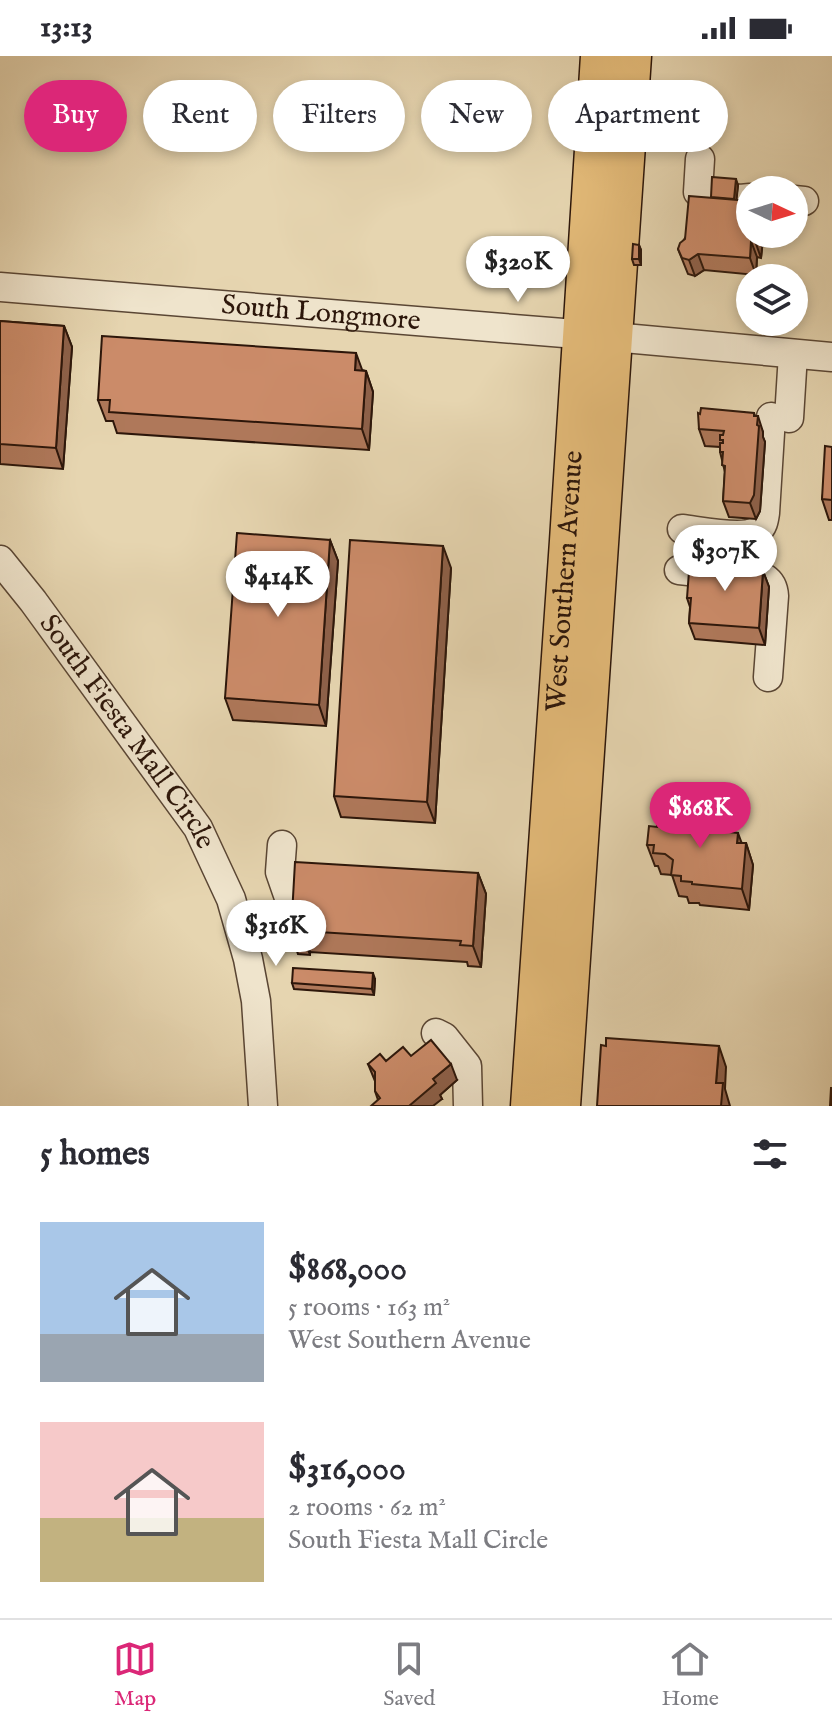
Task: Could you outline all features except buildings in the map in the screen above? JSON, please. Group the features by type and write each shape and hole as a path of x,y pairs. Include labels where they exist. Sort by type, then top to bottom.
{"main road":[{"name":"West Southern Avenue","path":"562,1106 597,336 599,56"},
{"name":"West Southern Avenue","path":"529,1106 597,336 633,56"}],"street":[{"path":"736,184 699,178 702,196 736,199"},
{"name":"South Longmore","path":"0,287 832,357"},
{"path":"682,529 735,535 749,534 759,530 763,524 793,354"},
{"name":"South Fiesta Mall Circle","path":"0,560 198,828 231,899 248,959 256,1001 263,1106"},
{"path":"679,570 746,577 757,575 769,582 774,596 768,677"},
{"path":"282,845 280,872 288,895"},
{"path":"436,1033 444,1037 467,1066 468,1106"}]}
